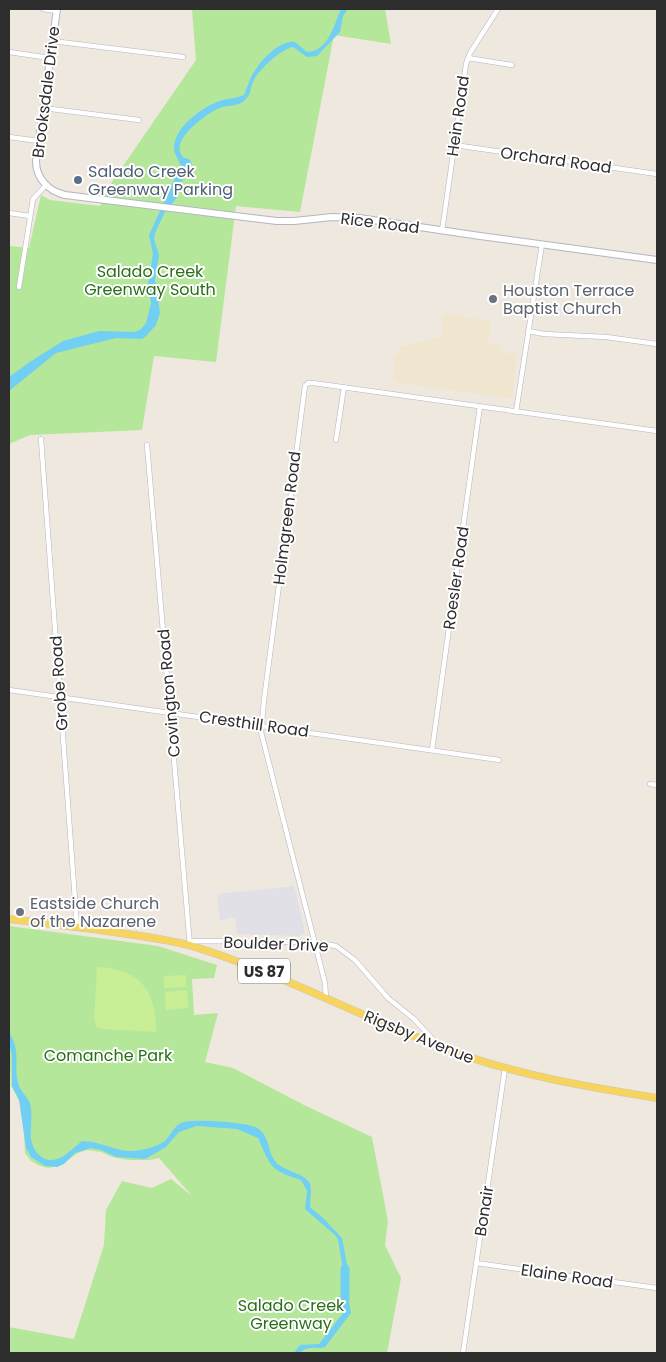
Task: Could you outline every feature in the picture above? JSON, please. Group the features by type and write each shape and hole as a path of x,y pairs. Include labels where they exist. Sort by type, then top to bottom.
{"main road":[{"name":"Rigsby Avenue","path":"9,919 190,944 245,964 440,1046 505,1068 602,1089 657,1098"}],"street":[{"path":"43,9 57,10"},
{"name":"Hein Road","path":"442,231 464,70 468,58 498,9"},
{"name":"Brooksdale Drive","path":"46,185 36,166 57,10"},
{"path":"52,41 183,57"},
{"path":"9,52 50,58"},
{"path":"468,58 512,65"},
{"path":"43,108 140,120"},
{"path":"9,136 39,141"},
{"name":"Orchard Road","path":"454,146 657,174"},
{"path":"19,287 33,198 46,185"},
{"name":"Rice Road","path":"46,185 58,193 286,222 332,217 359,218 657,260"},
{"path":"9,213 30,216"},
{"path":"516,412 542,244"},
{"path":"528,331 544,334 606,337 657,344"},
{"name":"Holmgreen Road","path":"326,998 326,987 262,736 261,725 306,384 344,387 657,431"},
{"path":"336,440 344,387"},
{"name":"Roesler Road","path":"432,750 480,406"},
{"name":"Grobe Road","path":"41,439 77,927"},
{"name":"Covington Road","path":"147,446 190,944"},
{"name":"Cresthill Road","path":"9,690 499,760"},
{"path":"650,784 657,785"},
{"name":"Boulder Drive","path":"190,944 330,943 349,954 388,998 414,1019 440,1046"},
{"name":"Bonair","path":"463,1353 505,1068"},
{"name":"Elaine Road","path":"476,1263 657,1288"}],"shaded area":[{"path":"444,314 491,321 488,343 501,344 500,352 517,354 512,399 393,382 395,357 399,354 400,347 441,337"},
{"path":"294,886 304,927 304,933 298,936 237,934 236,918 226,918 220,921 217,894"}],"green space":[{"name":"Salado Creek Greenway South","path":"192,9 385,9 391,44 334,35 300,212 236,206 216,362 154,356 142,430 30,435 9,444 9,246 29,248 41,195 50,200 100,206 112,182 196,60"},
{"name":"Comanche Park","path":"9,926 158,946 217,965 214,978 192,979 194,1015 218,1013 205,1062 233,1068 306,1106 372,1137 388,1221 385,1245 401,1278 387,1353 9,1353 9,1327 74,1339 104,1245 106,1210 122,1181 152,1188 171,1179 192,1196 159,1158 128,1160 87,1150 78,1153 61,1165 49,1168 31,1161 25,1153 23,1112 11,1086"},
{"path":"97,967 124,972 135,977 143,984 153,1004 156,1032 97,1027 94,1019"},
{"path":"186,975 186,987 164,988 164,976"},
{"path":"187,990 188,1008 166,1010 165,992"}],"water":[{"path":"341,9 348,9 343,16 340,32 317,56 307,57 293,47 283,51 270,61 255,77 249,95 243,102 212,112 198,122 181,141 182,155 190,160 192,165 177,189 178,196 165,212 155,233 154,239 159,255 155,280 160,313 156,325 142,339 116,338 56,353 9,391 9,377 63,341 99,331 134,332 140,330 146,323 151,303 148,284 153,254 149,235 175,178 182,168 174,150 178,134 189,120 203,109 220,101 244,95 252,75 259,65 278,47 295,42 307,52 321,47 330,36"},
{"path":"9,1032 15,1046 18,1083 30,1103 32,1143 39,1155 47,1160 60,1158 82,1141 89,1141 127,1151 150,1148 166,1140 178,1125 190,1121 223,1122 259,1129 266,1137 275,1161 308,1181 311,1189 310,1207 342,1238 349,1275 344,1286 347,1291 351,1313 325,1347 309,1348 294,1353 300,1345 319,1344 343,1313 341,1283 344,1275 338,1240 336,1236 305,1209 307,1191 301,1180 277,1170 269,1161 258,1138 237,1129 197,1126 179,1132 166,1147 145,1159 116,1157 101,1150 91,1148 75,1153 64,1164 57,1167 45,1166 31,1157 26,1148 19,1100 12,1086 12,1055"}],"waterway":[{"path":"345,1269 345,1298"}],"place":[{"name":"Salado Creek Greenway Parking","path":"78,180"},
{"name":"Houston Terrace Baptist Church","path":"493,299"},
{"name":"Eastside Church of the Nazarene","path":"20,912"}],"park label":[{"name":"Salado Creek Greenway","path":"291,1314"}]}
